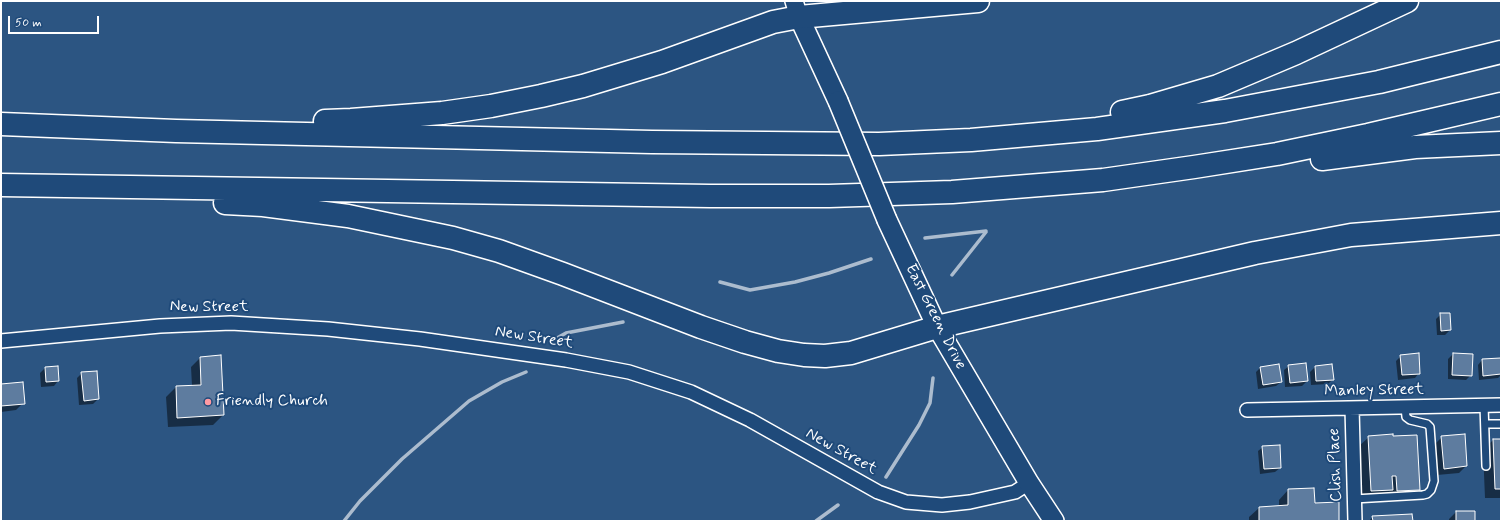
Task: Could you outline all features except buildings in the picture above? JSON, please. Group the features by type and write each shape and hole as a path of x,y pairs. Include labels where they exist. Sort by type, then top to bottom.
{"highway":[{"path":"176,131 219,120 351,120 442,114 491,106 583,86 662,62 773,22 797,9 978,1"},
{"path":"971,140 1018,126 1119,113 1150,106 1218,86 1290,56 1407,1"},
{"path":"1,124 176,131 759,144 879,144 971,140 1097,128 1224,111 1379,82 1501,52"},
{"path":"1,185 710,196 821,196 952,192 1103,180 1277,154 1376,134 1501,104"},
{"path":"1103,180 1141,184 1408,148 1460,144 1501,143"},
{"path":"96,187 146,201 263,205 302,209 389,224 453,238 499,251 745,342 778,351 804,355 825,356 851,353 937,327 1262,251 1351,235 1501,223"}],"main road":[{"name":"East Green Drive","path":"797,9 838,101 887,220 937,327 1029,483 1054,521"}],"street":[{"name":"New Street","path":"1,341 160,326 230,323 328,329 420,339 566,360 629,372 691,392 750,420 878,492 906,502 942,505 970,502 1015,492 1029,483"},
{"name":"Manley Street","path":"1247,410 1501,405"},
{"name":"Clish Place","path":"1352,408 1355,521"}],"lane":[{"path":"1484,405 1486,466"},
{"path":"1354,499 1423,495 1427,494 1431,490 1434,481 1430,428 1427,424 1410,420 1406,417 1404,407"},
{"path":"1485,424 1501,424"}],"waterway":[{"path":"925,238 986,231"},
{"path":"952,275 986,232"},
{"path":"720,282 750,290 795,282 829,273 871,259"},
{"path":"557,338 566,333 623,322"},
{"path":"344,521 360,501 402,459 469,401 502,382 526,372"},
{"path":"886,477 919,425 930,403 933,378"},
{"path":"816,521 838,505"}],"place":[{"name":"Friendly Church","path":"208,402"}]}
